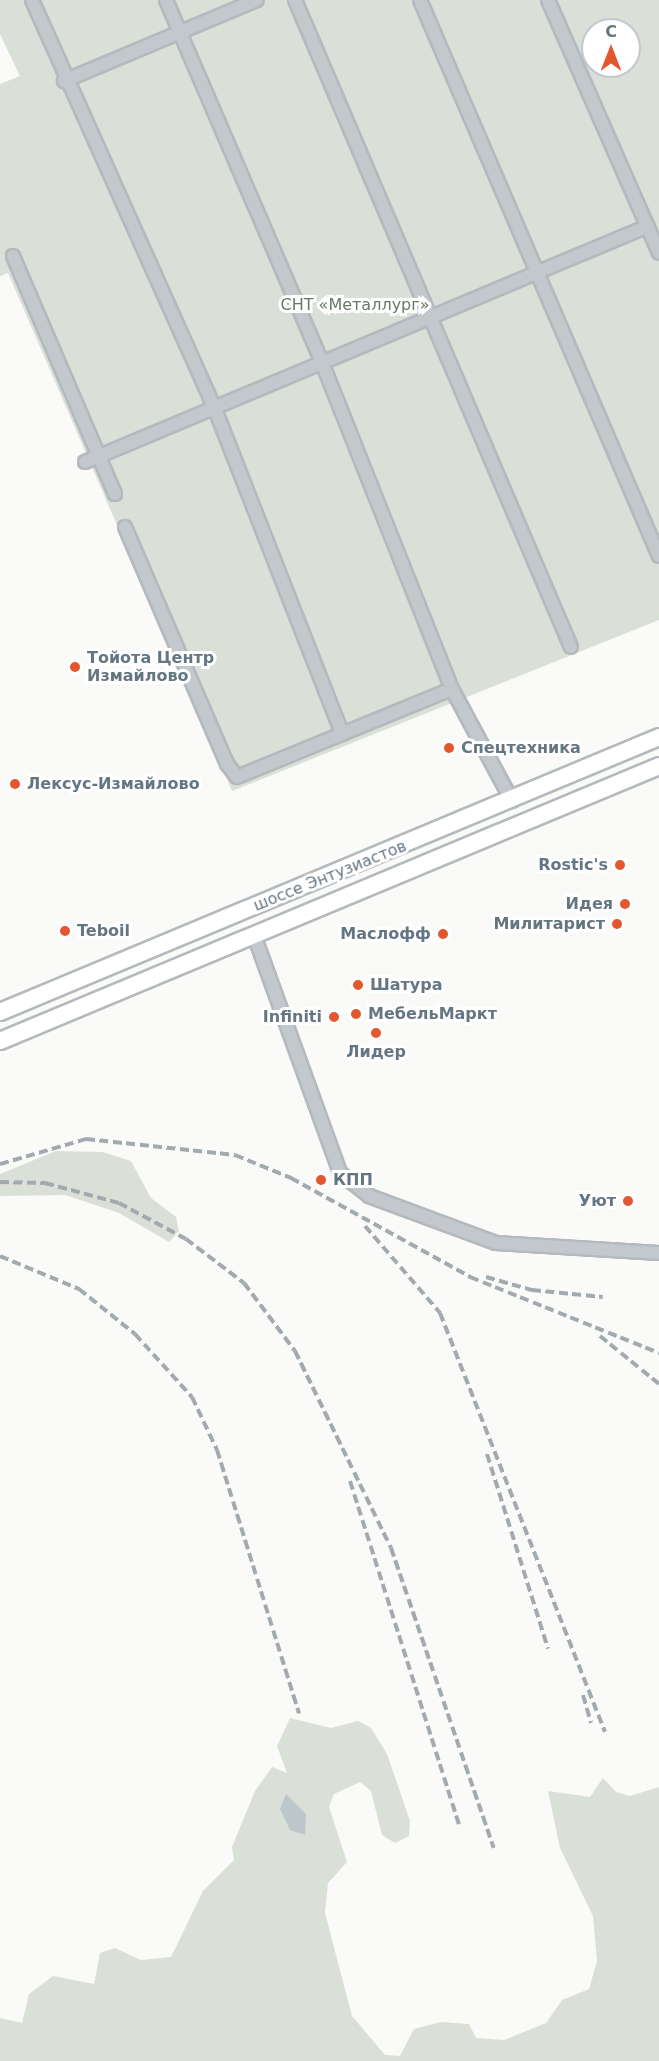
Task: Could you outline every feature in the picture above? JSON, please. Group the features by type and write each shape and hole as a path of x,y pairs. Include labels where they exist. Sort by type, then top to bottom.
{"highway":[{"name":"шоссе Энтузиастов","path":"0,1012 512,801 659,737"},
{"name":"шоссе Энтузиастов","path":"0,1041 659,766"}],"street":[{"path":"32,0 64,81 213,404 341,731"},
{"path":"166,0 182,32 321,360 452,689 512,801"},
{"path":"64,81 257,0"},
{"path":"295,0 431,315 570,647"},
{"path":"420,0 659,556"},
{"path":"548,0 659,253"},
{"path":"85,462 213,404 648,226"},
{"path":"13,256 115,494"},
{"path":"125,527 153,607 192,696 237,777 341,731 452,689"},
{"path":"254,935 340,1173 369,1196 496,1243 659,1253"}],"green space":[{"name":"СНТ «Металлург»","path":"0,0 659,0 659,620 232,791 8,273 0,276 0,84 20,76 0,34"},
{"path":"56,1151 103,1152 131,1161 151,1198 176,1217 179,1231 169,1242 119,1213 65,1195 0,1196 0,1174"},
{"path":"290,1718 331,1728 358,1721 371,1728 387,1754 410,1821 409,1836 395,1843 382,1835 371,1791 360,1782 334,1794 329,1807 347,1862 328,1883 325,1913 352,2016 385,2055 400,2056 414,2029 441,2022 469,2024 476,2038 504,2040 546,2023 562,2000 589,1989 597,1961 593,1916 560,1848 548,1791 590,1797 603,1778 616,1792 630,1796 659,1787 659,2061 0,2061 0,2018 22,2023 29,1994 53,1976 94,1984 100,1953 115,1948 141,1960 171,1957 203,1891 234,1860 232,1847 255,1791 272,1767 287,1773 277,1746"}],"shaded area":[{"path":"286,1794 306,1814 305,1835 290,1830 280,1809"}],"railway":[{"path":"0,1164 86,1139 235,1155 291,1178 470,1277 659,1353"},
{"path":"0,1182 45,1183 119,1203 186,1239 244,1283 295,1351 391,1548 494,1848"},
{"path":"365,1226 440,1313 605,1732"},
{"path":"0,1256 79,1289 135,1334 192,1397 217,1450 299,1714"},
{"path":"486,1277 532,1290 603,1297"},
{"path":"600,1336 659,1384"},
{"path":"487,1454 548,1649"},
{"path":"350,1481 460,1828"},
{"path":"583,1695 591,1723"}],"place":[{"name":"Тойота Центр Измайлово","path":"75,667"},
{"name":"Спецтехника","path":"449,748"},
{"name":"Лексус-Измайлово","path":"15,784"},
{"name":"Rostic's","path":"620,865"},
{"name":"Идея","path":"625,904"},
{"name":"Милитарист","path":"617,924"},
{"name":"Teboil","path":"65,931"},
{"name":"Маслофф","path":"443,934"},
{"name":"Шатура","path":"358,985"},
{"name":"МебельМаркт","path":"356,1014"},
{"name":"Infiniti","path":"334,1017"},
{"name":"Лидер","path":"376,1033"},
{"name":"КПП","path":"321,1180"},
{"name":"Уют","path":"628,1201"}]}
